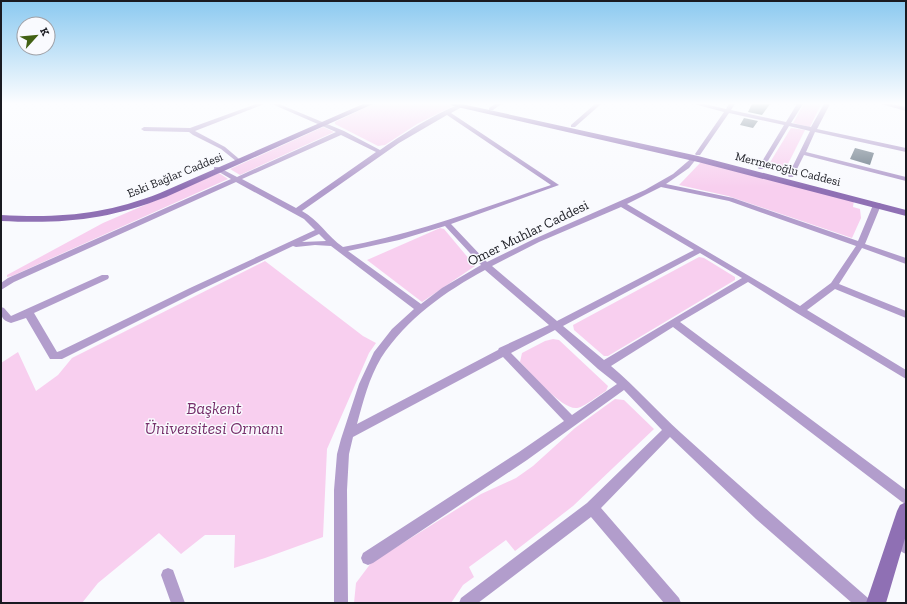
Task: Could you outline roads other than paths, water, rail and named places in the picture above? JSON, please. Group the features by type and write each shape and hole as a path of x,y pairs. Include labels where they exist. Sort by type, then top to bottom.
{"main road":[{"name":"Eski Bağlar Caddesi","path":"1,213 58,215 105,209 146,198 218,169 236,159 300,132"},
{"name":"Eski Bağlar Caddesi","path":"1,218 65,219 107,213 150,200 301,132"},
{"name":"Mermeroğlu Caddesi","path":"584,132 761,168 906,207"},
{"name":"Mermeroğlu Caddesi","path":"598,132 696,156 906,213"},
{"path":"876,603 901,543 906,511"}],"street":[{"path":"193,132 228,151 236,159"},
{"path":"342,132 380,152"},
{"path":"1,286 11,280 342,132"},
{"path":"297,211 410,132"},
{"path":"342,250 374,245 446,223 556,185 476,132"},
{"name":"Omer Muhlar Caddesi","path":"340,603 341,489 343,453 361,392 378,355 396,332 421,309 486,266 556,232 622,204 660,185 687,165 696,156 712,132"},
{"path":"761,168 783,132"},
{"path":"791,176 812,132"},
{"path":"823,132 906,150"},
{"path":"802,152 906,179"},
{"path":"218,169 313,221 333,244 421,309"},
{"path":"660,185 731,199 906,261"},
{"path":"622,204 748,278 906,376"},
{"path":"800,311 834,285 861,244 877,205"},
{"path":"446,223 486,266 625,384 670,430 761,514 863,603"},
{"path":"29,313 50,353 54,356 62,355 321,230"},
{"path":"287,246 315,243 333,244"},
{"path":"348,434 503,351 557,326 700,250"},
{"path":"1,310 10,320 29,313 33,308 105,277"},
{"path":"602,366 748,278"},
{"path":"834,285 906,315"},
{"path":"673,322 906,498"},
{"path":"503,351 570,421"},
{"path":"368,558 523,456 570,421 625,384"},
{"path":"466,603 592,508 670,430"},
{"path":"592,508 674,603"},
{"path":"168,575 178,603"}],"park label":[{"name":"Başkent Üniversitesi Ormanı","path":"214,418"}]}
